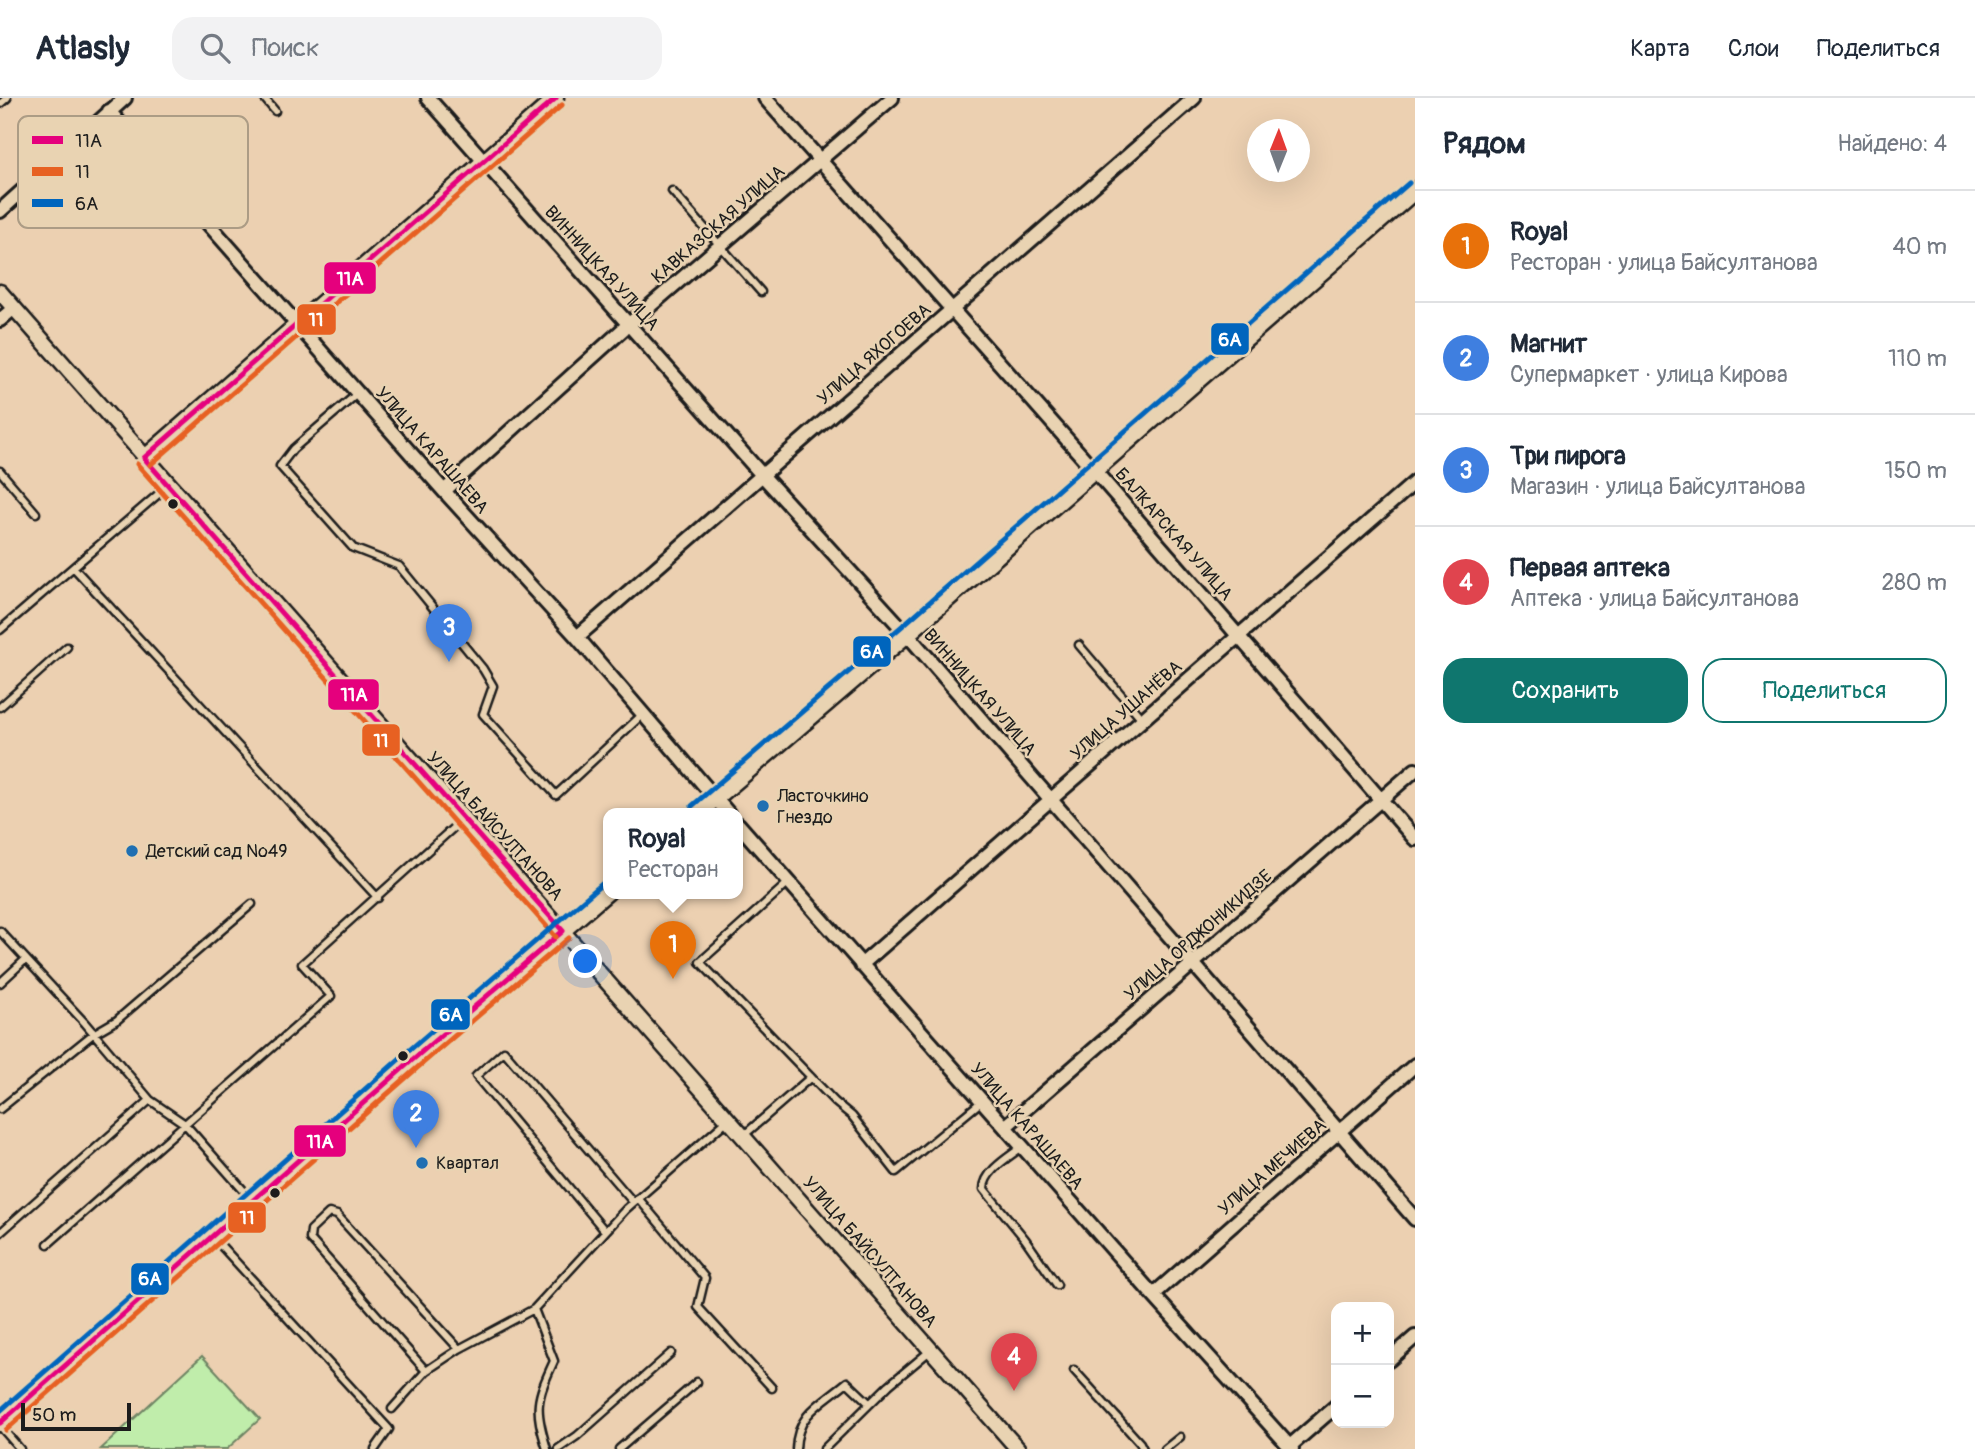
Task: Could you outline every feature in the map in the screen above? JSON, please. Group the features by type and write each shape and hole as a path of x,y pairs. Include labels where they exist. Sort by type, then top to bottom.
{"main road":[{"path":"703,808 907,634 1415,190"},
{"path":"0,1425 212,1236 603,895"}],"street":[{"path":"104,116 125,98"},
{"name":"ВИННИЦКАЯ УЛИЦА","path":"428,98 762,475 907,634 1415,1219"},
{"path":"144,457 556,98"},
{"name":"БАЛКАРСКАЯ УЛИЦА","path":"765,98 1415,839"},
{"name":"КАВКАЗСКАЯ УЛИЦА","path":"444,491 629,324 892,98"},
{"name":"УЛИЦА ЯХОГОЕВА","path":"577,637 1194,98"},
{"name":"УЛИЦА КАРАШАЕВА","path":"109,111 113,116"},
{"path":"0,211 18,194"},
{"name":"УЛИЦА КАРАШАЕВА","path":"213,228 444,491 577,637 724,808"},
{"name":"УЛИЦА БАЙСУЛТАНОВА","path":"0,292 1018,1449"},
{"path":"0,320 14,307"},
{"name":"УЛИЦА УШАНЁВА","path":"860,965 1415,482"},
{"name":"УЛИЦА ОРДЖОНИКИДЗЕ","path":"1004,1127 1415,770"},
{"name":"УЛИЦА КАРАШАЕВА","path":"743,830 860,965 1291,1448"},
{"name":"УЛИЦА МЕЧИЕВА","path":"1153,1295 1415,1065"},
{"path":"1394,1356 1415,1337"},
{"path":"1291,1448 1331,1411"}],"lane":[{"path":"0,104 7,98"},
{"path":"264,98 275,111"},
{"path":"672,191 761,292"},
{"path":"358,393 293,449 280,466 353,548 399,566 483,669 493,686 483,714 556,795 643,714"},
{"path":"0,471 36,513"},
{"path":"0,630 169,485"},
{"path":"74,568 378,898"},
{"path":"1079,645 1142,719"},
{"path":"0,707 67,647"},
{"path":"48,1244 331,996 302,964 463,819"},
{"path":"789,882 699,962 852,1116 896,1172 982,1101"},
{"path":"0,1109 93,1034 117,1020 252,904"},
{"path":"0,931 150,1100 186,1124 253,1200"},
{"path":"0,983 26,959"},
{"path":"605,1231 476,1076 504,1051 705,1278 698,1307 772,1388"},
{"path":"743,1136 811,1077"},
{"path":"0,1233 150,1100"},
{"path":"392,1409 426,1371 459,1349 534,1309 636,1200 729,1119"},
{"path":"1023,1147 1000,1164 988,1177 984,1189 1025,1239 1056,1285"},
{"path":"426,1371 310,1239 310,1230 329,1213 337,1215 459,1349"},
{"path":"212,1236 389,1429 375,1449"},
{"path":"534,1309 554,1361 538,1395 538,1421 546,1448"},
{"path":"824,1449 931,1350"},
{"path":"558,1449 577,1436 671,1353"},
{"path":"1074,1370 1143,1449"},
{"path":"619,1449 697,1382"},
{"path":"796,1449 803,1418 847,1382 870,1404"},
{"path":"0,1425 20,1449"},
{"path":"1165,1449 1180,1437"}],"green space":[{"path":"202,1356 260,1419 227,1449 101,1449"}],"transit line":[{"name":"11А","path":"144,458 556,98"},
{"name":"11","path":"150,465 562,105"},
{"name":"6А","path":"692,806 1409,183"},
{"name":"11А","path":"144,458 563,931"},
{"name":"11","path":"137,464 556,937"},
{"name":"6А","path":"0,1411 602,884"},
{"name":"11А","path":"0,1423 411,1061 563,931"},
{"name":"11","path":"6,1430 417,1068 569,938"}],"place":[{"name":"Три пирога","path":"449,662"},
{"name":"Ласточкино Гнездо","path":"763,806"},
{"name":"Детский сад №49","path":"132,851"},
{"name":"Royal","path":"673,979"},
{"name":"Магнит","path":"416,1148"},
{"name":"Квартал","path":"422,1163"},
{"name":"Первая аптека","path":"1014,1391"}]}
